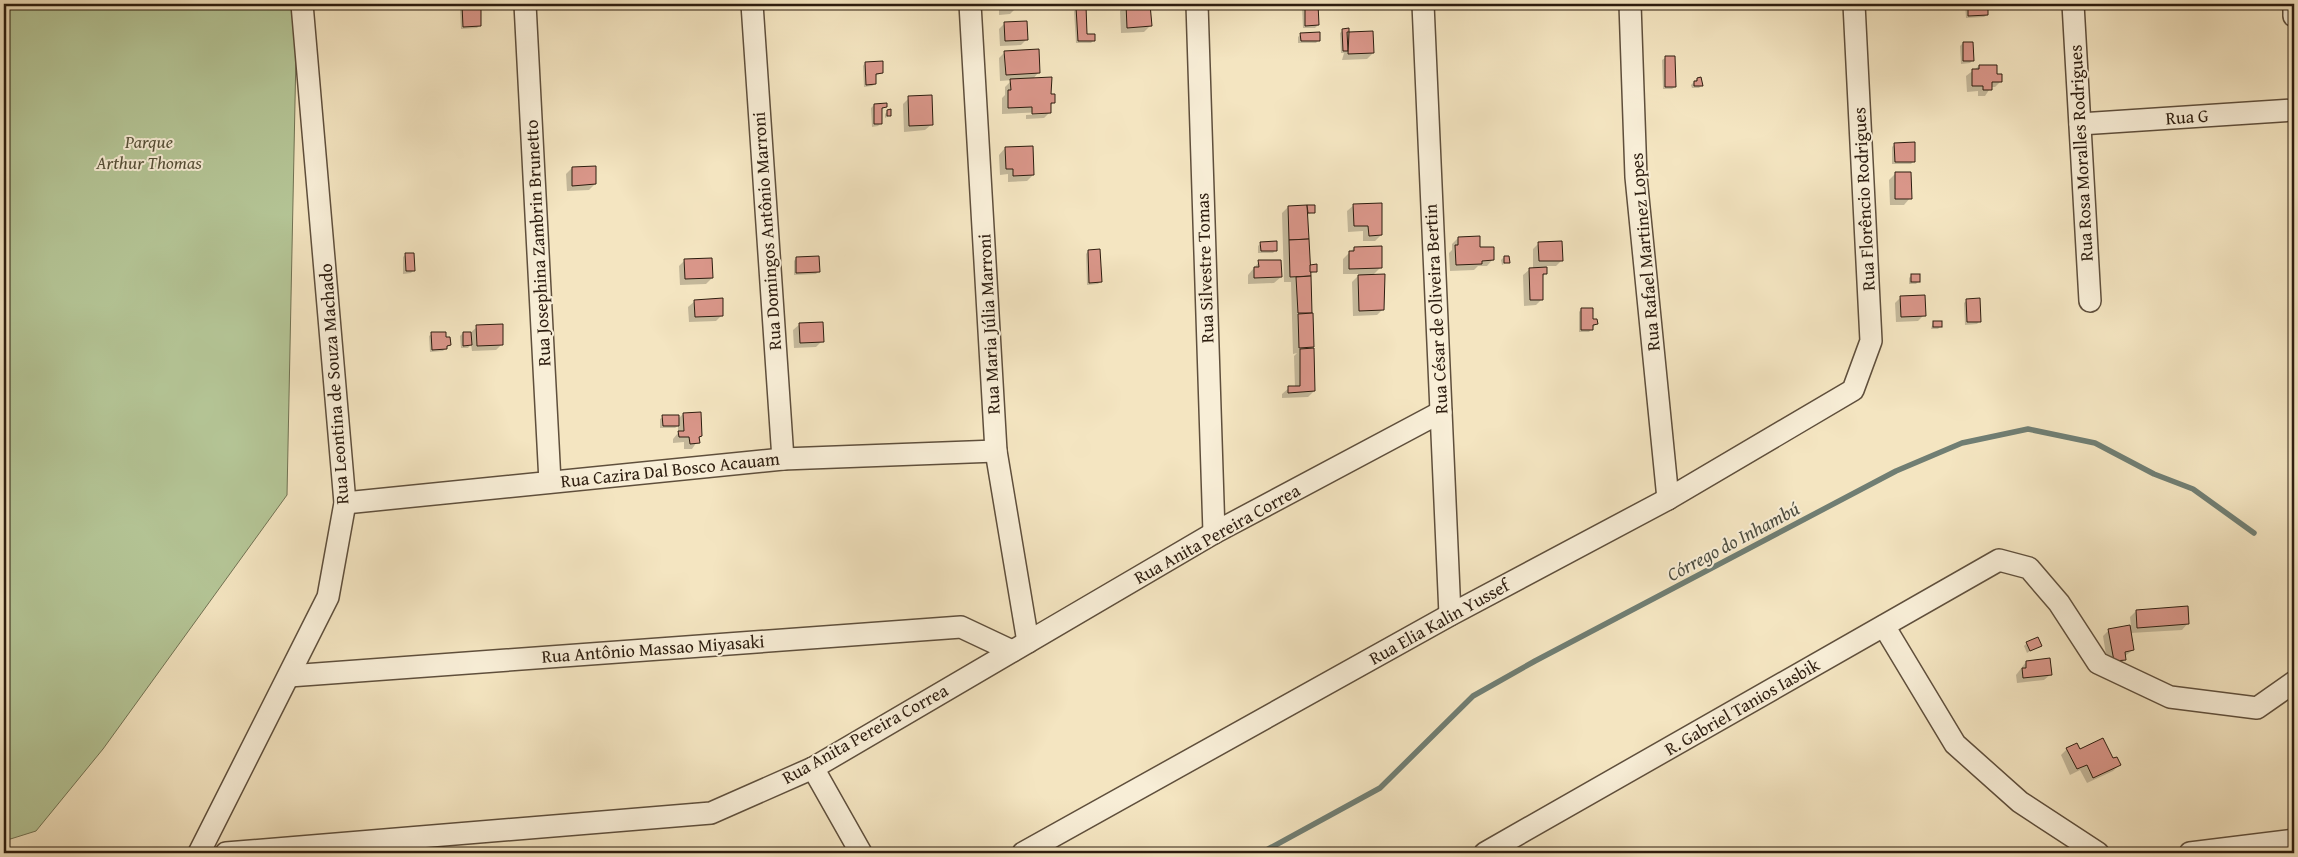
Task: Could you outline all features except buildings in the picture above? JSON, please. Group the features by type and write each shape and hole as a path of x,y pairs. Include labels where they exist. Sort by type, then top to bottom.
{"street":[{"name":"Rua Leontina de Souza Machado","path":"199,853 328,597 345,503 302,4"},
{"name":"Rua Josephina Zambrin Brunetto","path":"525,4 550,482"},
{"name":"Rua Domingos Antônio Marroni","path":"752,4 782,459"},
{"name":"Rua Maria Júlia Marroni","path":"970,4 996,451 1020,646"},
{"name":"Rua Silvestre Tomas","path":"1196,4 1214,533"},
{"name":"Rua César de Oliveira Bertin","path":"1423,4 1450,615"},
{"name":"Rua Rafael Martinez Lopes","path":"1630,4 1636,177 1668,499"},
{"name":"Rua Florêncio Rodrigues","path":"1853,390 1871,340 1854,4"},
{"name":"Rua Rosa Moralles Rodrigues","path":"2073,4 2090,302"},
{"path":"2294,4 2294,16"},
{"name":"Rua G","path":"2080,124 2294,110"},
{"name":"Rua Elia Kalin Yussef","path":"1023,853 1450,615 1668,499 1853,390"},
{"name":"Rua Anita Pereira Correa","path":"226,853 711,813 813,768 1214,533 1441,412"},
{"name":"Rua Cazira Dal Bosco Acauam","path":"345,503 782,459 996,451"},
{"name":"R. Gabriel Tanios Iasbik","path":"1485,853 1999,560 2029,568 2059,603 2098,663 2170,697 2257,708 2294,682"},
{"path":"1884,626 1955,744 2020,802 2098,853"},
{"name":"Rua Antônio Massao Miyasaki","path":"289,676 961,627 1020,646"},
{"path":"813,768 861,853"},
{"path":"2190,853 2294,840"}],"green space":[{"name":"Parque Arthur Thomas","path":"4,4 297,4 287,495 103,749 36,831 4,841"}],"waterway":[{"name":"Córrego do Inhambú","path":"1261,853 1380,788 1473,696 1535,661 1896,471 1962,443 2028,429 2095,443 2154,474 2193,489 2254,533"}]}
